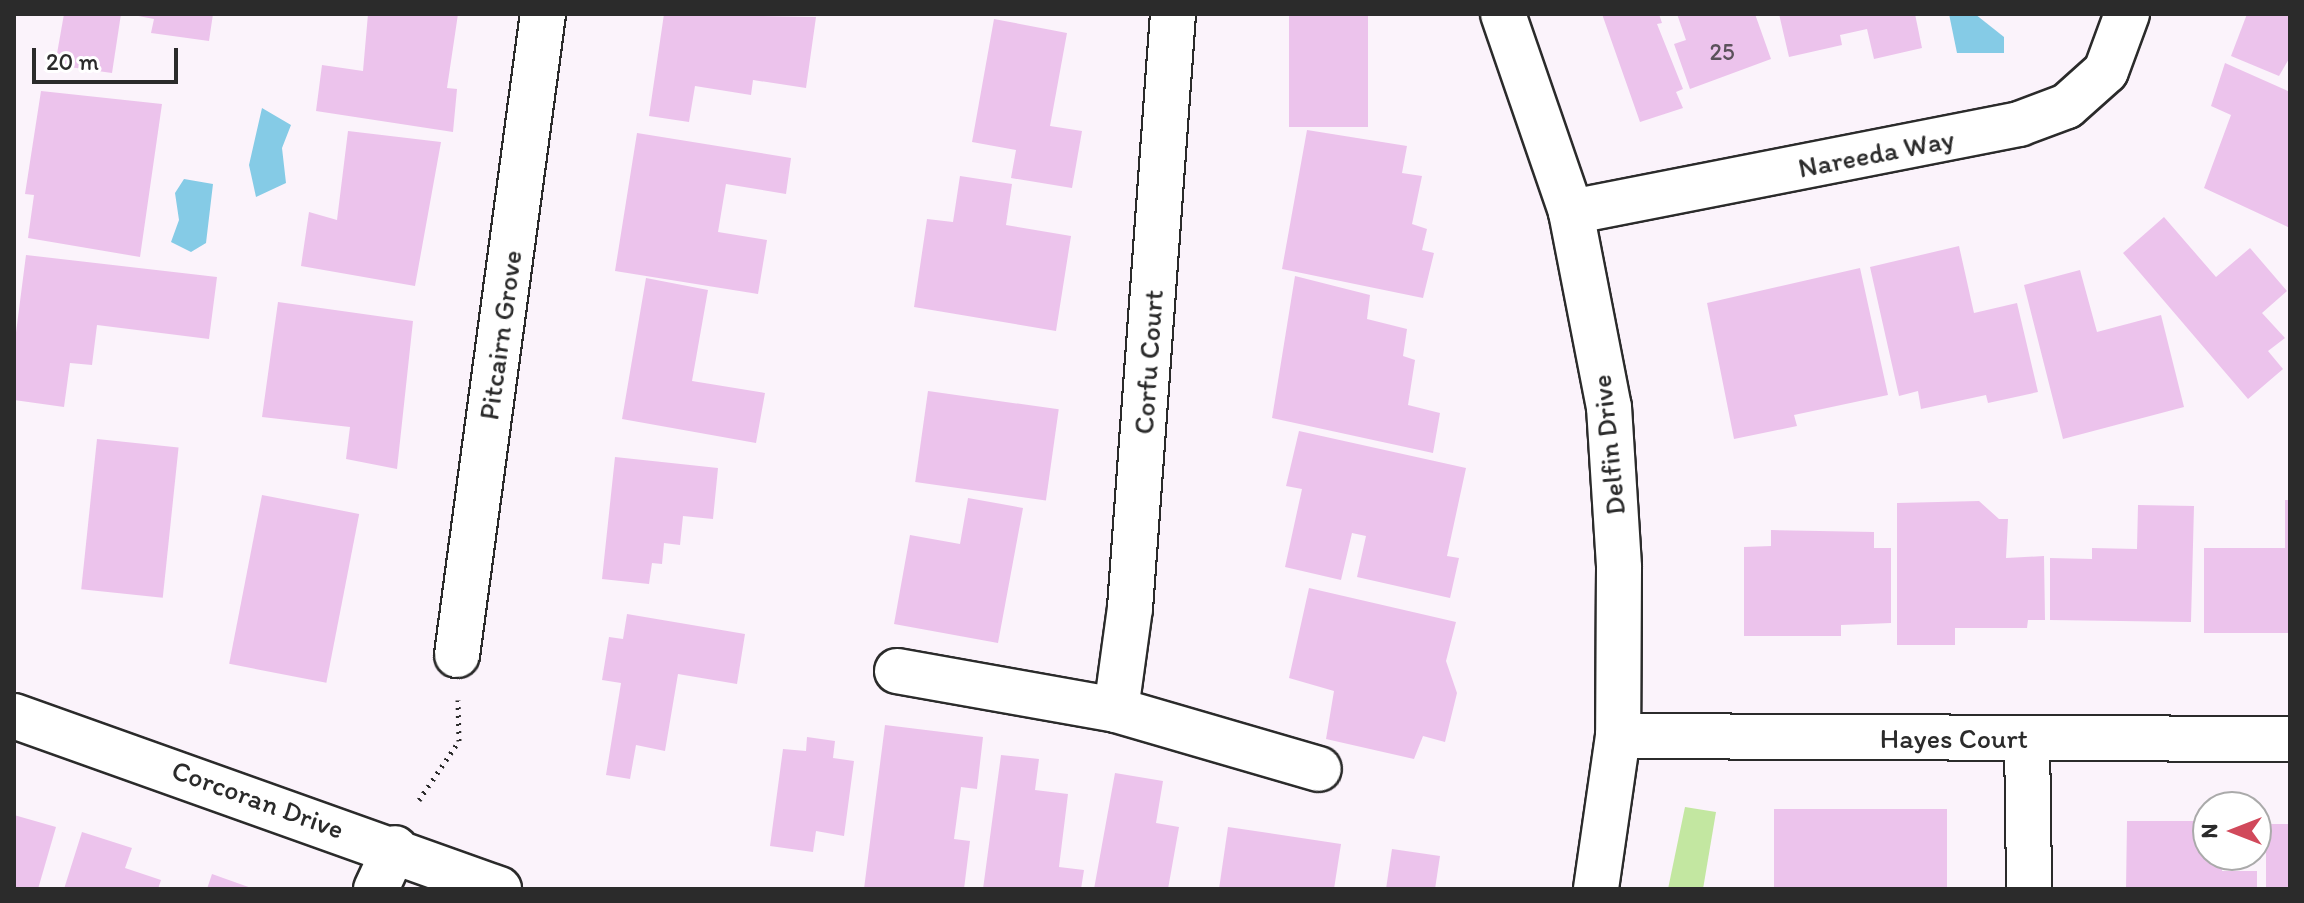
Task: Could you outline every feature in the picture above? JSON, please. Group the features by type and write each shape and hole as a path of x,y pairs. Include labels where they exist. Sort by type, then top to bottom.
{"street":[{"name":"Pitcairn Grove","path":"457,655 543,14"},
{"name":"Corfu Court","path":"1116,710 1130,608 1173,14"},
{"name":"Delfin Drive","path":"1503,14 1571,212 1609,407 1619,568 1618,736 1596,889"},
{"name":"Nareeda Way","path":"1571,212 2019,124 2067,106 2106,71 2127,14"},
{"path":"897,671 1116,710 1319,769"},
{"name":"Corcoran Drive","path":"14,716 395,848 499,889"},
{"name":"Hayes Court","path":"1618,736 2290,739"},
{"path":"2027,738 2029,889"},
{"path":"376,889 395,848"}],"path":[{"path":"419,800 459,741 457,655"}],"green space":[{"path":"1685,807 1716,812 1703,889 1668,889"}],"water":[{"path":"1949,14 1975,14 2004,37 2004,53 1957,53"},
{"path":"262,108 291,125 282,148 286,183 256,197 249,165"},
{"path":"184,179 213,184 206,243 191,252 171,242 179,220 175,193"}],"building":[{"path":"64,14 121,14 112,73 55,65"},
{"path":"128,14 213,14 209,41 151,33 154,19"},
{"path":"368,14 458,14 447,88 457,89 453,132 316,111 322,65 363,71"},
{"path":"664,14 816,17 806,88 753,80 751,95 695,86 689,122 649,116"},
{"path":"1289,14 1368,14 1368,127 1289,127"},
{"path":"1602,14 1659,14 1662,23 1657,24 1683,89 1676,92 1683,108 1640,122"},
{"path":"1677,14 1755,14 1771,59 1690,89 1674,44 1686,40"},
{"path":"1779,14 1915,14 1922,48 1874,59 1867,29 1840,35 1842,45 1789,57"},
{"path":"2247,14 2290,14 2290,57 2279,76 2231,56"},
{"path":"994,19 1067,33 1050,126 1082,131 1072,188 1011,178 1016,150 972,142"},
{"path":"2225,63 2290,92 2290,228 2204,188 2231,115 2211,106"},
{"path":"41,91 162,104 140,257 28,238 34,195 25,194"},
{"path":"1307,130 1407,146 1402,173 1422,176 1412,224 1427,229 1422,250 1434,253 1423,298 1282,269"},
{"path":"348,131 441,142 415,286 301,266 309,212 337,220"},
{"path":"637,133 791,158 786,194 726,184 718,232 767,240 758,294 615,271"},
{"path":"960,176 1012,184 1006,225 1071,236 1056,331 914,307 927,219 953,222"},
{"path":"2164,217 2216,277 2250,248 2287,291 2262,313 2285,338 2268,351 2283,369 2248,399 2123,253"},
{"path":"1959,246 1974,313 2017,303 2038,392 1988,403 1986,395 1921,409 1918,391 1899,396 1870,267"},
{"path":"26,255 217,277 209,339 97,325 92,365 70,363 64,407 14,400 14,348"},
{"path":"1860,268 1888,395 1794,415 1797,426 1734,439 1707,303"},
{"path":"2080,270 2097,332 2161,315 2184,407 2063,439 2024,285"},
{"path":"1295,276 1370,295 1367,319 1407,329 1403,356 1415,360 1408,405 1440,413 1433,453 1272,418"},
{"path":"646,278 708,290 692,381 765,393 756,443 622,419"},
{"path":"278,302 413,321 397,469 346,459 350,427 262,417"},
{"path":"928,391 1059,409 1046,500 915,482"},
{"path":"1299,431 1466,468 1447,556 1459,558 1450,598 1357,577 1366,536 1352,533 1341,580 1285,567 1302,489 1286,486"},
{"path":"97,439 179,448 163,598 81,589"},
{"path":"615,457 718,468 713,519 683,516 680,545 664,543 662,564 652,563 649,584 602,579"},
{"path":"262,495 359,514 326,683 229,664"},
{"path":"968,498 1023,508 998,643 894,624 910,535 960,544"},
{"path":"2285,500 2290,500 2290,633 2204,633 2204,548 2285,548"},
{"path":"1979,501 1999,519 2008,519 2006,558 2044,556 2045,620 2028,620 2027,628 1955,628 1955,645 1897,645 1897,503"},
{"path":"2138,505 2194,506 2191,622 2050,620 2050,558 2092,559 2092,548 2137,549"},
{"path":"1771,530 1874,532 1874,548 1891,548 1891,623 1841,625 1841,636 1744,636 1744,547 1771,546"},
{"path":"1309,588 1456,622 1446,661 1457,693 1445,742 1423,736 1414,759 1326,739 1334,691 1289,678"},
{"path":"627,614 745,634 737,684 678,674 665,751 636,745 630,779 606,775 621,683 602,680 609,637 623,639"},
{"path":"885,725 983,737 977,789 961,787 954,839 970,841 964,889 864,889"},
{"path":"807,737 835,741 833,758 854,761 844,836 816,831 813,852 770,846 783,749 806,751"},
{"path":"1001,755 1039,759 1035,790 1068,794 1059,867 1084,870 1081,889 983,889"},
{"path":"1115,773 1163,781 1156,823 1179,827 1168,889 1094,889"},
{"path":"1774,809 1947,809 1947,889 1774,889"},
{"path":"14,815 56,827 38,889 14,889"},
{"path":"2127,821 2192,821 2192,871 2257,871 2257,889 2126,889"},
{"path":"2272,824 2290,824 2290,889 2266,889 2266,871 2272,871"},
{"path":"1228,827 1341,844 1334,889 1219,889"},
{"path":"82,832 132,848 125,868 161,880 158,889 64,889"},
{"path":"1392,849 1440,856 1435,889 1386,889"},
{"path":"212,874 254,889 207,889"}]}
